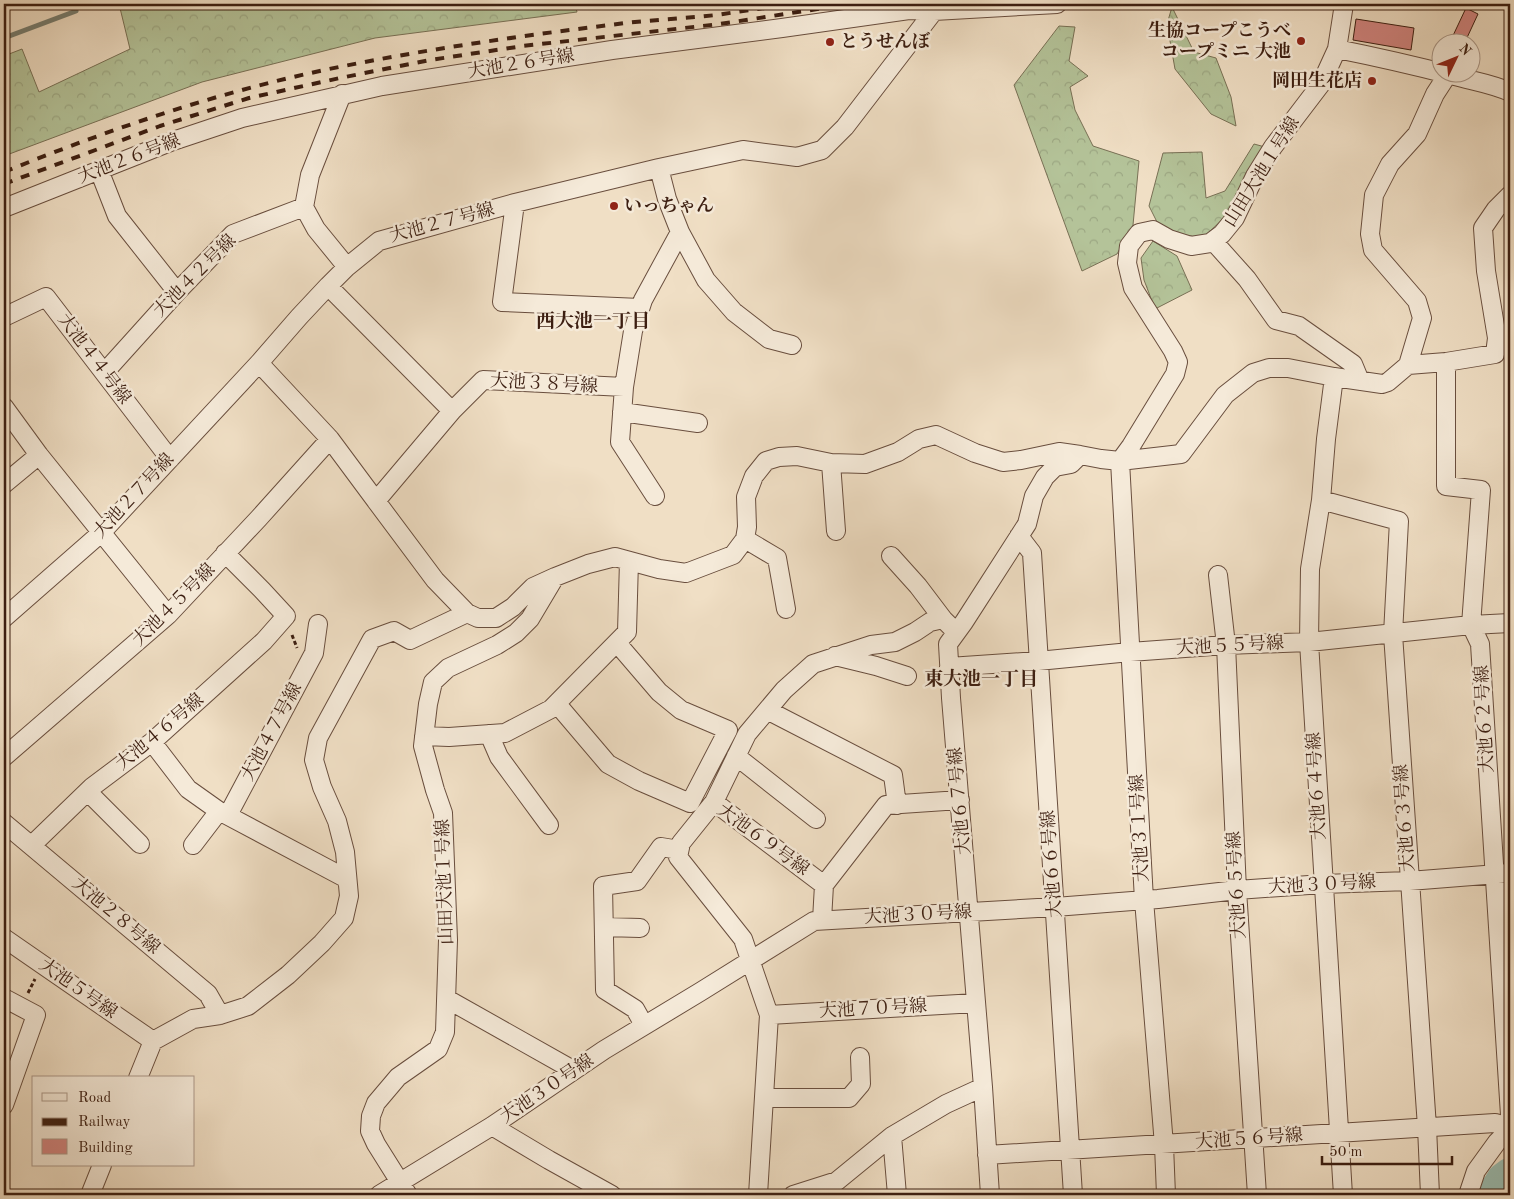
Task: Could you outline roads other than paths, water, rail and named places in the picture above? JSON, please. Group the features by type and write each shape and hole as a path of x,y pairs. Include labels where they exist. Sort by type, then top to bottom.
{"street":[{"name":"大池２６号線","path":"4,208 173,140 242,118 382,86 612,50 909,10 934,11 1057,4"},
{"name":"山田大池１号線","path":"1120,461 1174,374 1178,362 1133,288 1127,263 1129,246 1139,233 1153,230 1169,239 1191,246 1210,243 1222,234 1235,218 1255,176 1273,146 1321,84 1337,49 1344,4"},
{"name":"大池２７号線","path":"4,618 101,533 328,286 347,267 379,241 515,203 743,150 797,157 822,150 845,127 934,11"},
{"path":"1337,49 1432,70"},
{"path":"1408,366 1422,318 1417,301 1373,250 1370,234 1374,195 1390,164 1416,134 1443,82"},
{"path":"1479,82 1510,92"},
{"path":"342,94 310,175 304,207 316,229 347,267"},
{"path":"659,168 667,199 680,232 706,280 734,312 769,339 792,345"},
{"path":"99,170 117,216 176,292"},
{"path":"259,363 330,439 435,580 467,613 478,618 496,618 514,608 533,587 588,564 615,557 659,569 686,572 733,555 745,539 747,527 746,497 754,476 766,461 779,457 797,456 831,463 865,464 898,452 918,439 936,435 975,453 1004,462 1059,452 1080,454 1101,460 1120,461 1180,454 1225,395 1253,373 1269,368 1288,368 1382,384 1388,382 1408,366 1503,354 1497,338 1486,271 1483,228 1496,209 1510,194"},
{"path":"515,203 502,302 640,308"},
{"name":"大池４２号線","path":"104,373 176,292 233,234 304,207"},
{"name":"大池３８号線","path":"376,501 452,411 483,380 624,387 633,331 640,308 680,232"},
{"path":"1213,241 1247,279 1276,320 1299,326 1353,364 1360,381"},
{"path":"328,286 452,411"},
{"name":"大池４４号線","path":"4,317 46,297 170,459"},
{"path":"1446,362 1446,486 1481,490 1471,625"},
{"name":"大池６４号線","path":"1334,377 1321,500 1310,568 1309,642 1343,1195"},
{"path":"624,387 620,442 655,496"},
{"path":"4,407 38,455 168,615"},
{"path":"622,412 698,423"},
{"name":"大池４５号線","path":"4,757 168,615 330,439"},
{"name":"大池６７号線","path":"990,1195 960,800 950,698 948,644 1027,524 1034,496 1045,477 1055,467 1071,464 1080,454"},
{"path":"4,484 38,455"},
{"name":"大池３１号線","path":"1120,461 1144,900 1164,1145 1166,1195"},
{"path":"831,463 836,530"},
{"name":"大池６３号線","path":"1321,500 1399,521 1393,634 1430,1195"},
{"name":"大池６６号線","path":"1020,536 1032,553 1072,1195"},
{"path":"745,539 776,558 786,609"},
{"name":"大池４６号線","path":"32,845 88,792 152,742 264,641 286,616 225,554"},
{"path":"891,556 956,632"},
{"path":"424,736 450,737 505,733 557,704 627,632 629,561"},
{"name":"大池６５号線","path":"1218,575 1226,645 1237,890 1257,1195"},
{"name":"山田大池１号線","path":"404,1189 376,1144 370,1131 370,1116 376,1103 398,1077 438,1049 445,1032 448,940 443,812 423,746 428,704 433,682 448,668 516,633 530,619 555,577"},
{"path":"139,1076 152,1041 194,1019 220,1016 248,1006 288,975 322,943 344,918 349,896 345,852 337,821 322,787 314,760 318,738 372,639 394,631 410,640 467,613"},
{"path":"714,802 747,734 784,690 813,664 871,645 895,642 930,622 944,619"},
{"name":"大池５５号線","path":"950,667 1226,645 1309,642 1471,625 1510,623"},
{"name":"大池４７号線","path":"193,845 223,813 304,670 314,652 318,624"},
{"name":"大池６２号線","path":"1471,625 1480,644 1502,873 1510,1116"},
{"path":"557,704 608,764 639,781 690,803 728,730 681,710 659,692 617,643"},
{"path":"834,656 907,676"},
{"path":"767,710 893,775 897,805"},
{"path":"489,734 499,757 549,825"},
{"path":"152,742 188,789 223,813 347,879"},
{"path":"736,756 816,820"},
{"path":"88,792 140,844"},
{"name":"大池６９号線","path":"822,920 824,885 886,805 960,800"},
{"name":"大池６９号線","path":"679,850 681,843 714,802 824,885"},
{"name":"大池２８号線","path":"4,823 208,994 220,1016"},
{"path":"644,1025 636,1009 605,990 603,886 637,882 661,847 679,850 678,857 743,939 769,1015 758,1195"},
{"name":"大池３０号線","path":"379,1195 404,1189 492,1126 604,1050 752,961 814,921 1055,907 1237,890 1409,881 1502,873"},
{"path":"604,927 640,928"},
{"name":"大池５号線","path":"4,938 152,1041"},
{"path":"4,998 36,1015 4,1105"},
{"path":"447,999 574,1070"},
{"name":"大池７０号線","path":"769,1015 976,1003"},
{"path":"764,1098 849,1098 861,1084 860,1057"},
{"path":"801,1194 837,1181 892,1136 946,1104 983,1087"},
{"name":"大池５６号線","path":"987,1155 1495,1123 1510,1128"},
{"path":"492,1126 612,1195"},
{"path":"1468,1195 1476,1172 1497,1142 1510,1128"},
{"path":"892,1136 897,1195"},
{"path":"90,1195 102,1166"}],"waterway":[{"path":"4,38 76,11"},
{"path":"1492,1195 1502,1179 1510,1173"}],"railway":[{"path":"4,172 86,140 169,112 296,76 373,60 542,34 797,4"},
{"path":"4,184 160,126 249,98 340,78 430,60 523,46 720,24 850,4"}],"place":[{"name":"生協コープこうべ コープミニ 大池","path":"1301,41"},
{"name":"とうせんぼ","path":"830,42"},
{"name":"岡田生花店","path":"1372,81"},
{"name":"いっちゃん","path":"614,206"}],"district":[{"name":"西大池一丁目","path":"593,322"},
{"name":"東大池一丁目","path":"981,680"}]}
